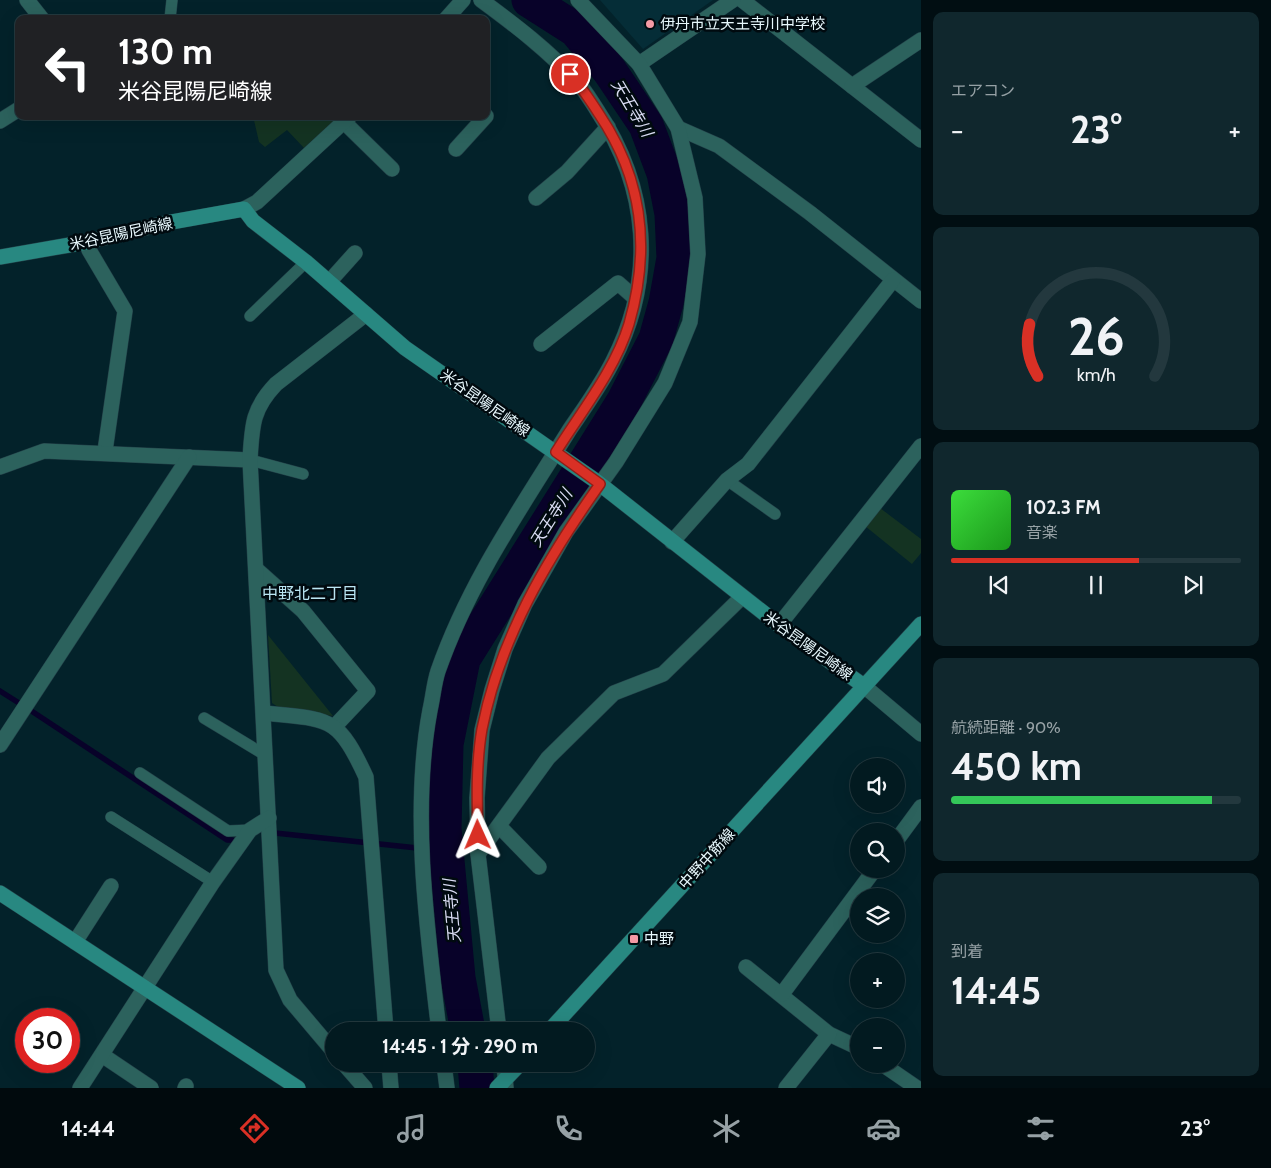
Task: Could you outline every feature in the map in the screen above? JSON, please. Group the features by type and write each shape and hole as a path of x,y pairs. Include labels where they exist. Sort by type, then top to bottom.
{"main road":[{"name":"米谷昆陽尼崎線","path":"0,257 88,242 166,223 244,209 253,221 306,262 405,348 560,455 742,597 864,686 921,624"},
{"name":"中野中筋線","path":"557,1022 864,686"},
{"path":"0,893 298,1088"},
{"path":"502,1081 512,1072"}],"street":[{"path":"27,0 39,15"},
{"path":"450,15 463,0"},
{"path":"439,1022 423,848 422,771 437,674 459,617 487,561 560,455 613,362 629,324 642,257 641,223 636,193 624,157 608,127 580,85 555,60 481,0"},
{"path":"498,1022 478,854 477,798 482,730 504,649 526,604 566,532 665,383 690,322 698,254 698,224 690,173 678,128 639,64 578,0"},
{"path":"639,64 734,0"},
{"path":"742,0 921,140"},
{"path":"852,86 919,43"},
{"path":"0,122 15,112"},
{"path":"244,209 257,202 346,120"},
{"path":"348,120 392,169"},
{"path":"456,149 482,120"},
{"path":"536,198 567,172 608,127"},
{"path":"678,128 719,146 810,213 921,301"},
{"path":"88,242 89,250 125,311 105,452"},
{"path":"329,282 355,253"},
{"path":"672,542 727,480 748,464 893,280"},
{"path":"541,344 618,283 635,298"},
{"path":"325,1041 290,1000 276,970 250,460 253,419 263,398 276,384 366,314"},
{"path":"779,625 921,446"},
{"path":"0,467 44,451 105,452 250,460"},
{"path":"0,745 189,457"},
{"path":"256,568 303,611 368,691 335,726"},
{"path":"478,854 548,758 614,693 663,674 742,597"},
{"path":"864,686 921,734"},
{"path":"264,713 320,720 335,726 352,747 366,777 385,1022"},
{"path":"905,829 921,807"},
{"path":"80,1088 213,882 250,830 269,818"},
{"path":"499,826 539,867"},
{"path":"782,994 868,878"},
{"path":"75,942 111,886"},
{"path":"746,967 782,994 829,1034 850,1044"},
{"path":"786,1088 829,1034"},
{"path":"102,1055 152,1088"},
{"path":"351,1072 365,1088"},
{"path":"389,1072 390,1088"},
{"path":"445,1072 447,1088"},
{"path":"896,1073 919,1087"}],"lane":[{"path":"171,15 173,0"},
{"path":"250,316 306,262"},
{"path":"250,460 303,474"},
{"path":"727,480 775,514"},
{"path":"204,718 265,755"},
{"path":"140,773 228,831 250,830"},
{"path":"111,817 213,882"}],"shaded area":[{"name":"伊丹市立天王寺川中学校","path":"600,0 713,0 643,49"}],"green space":[{"path":"254,120 336,120 304,148 287,130 265,147 259,142"},
{"path":"880,508 921,539 921,553 912,564 865,526"},
{"path":"268,635 333,716 281,709 272,703"}],"waterway":[{"name":"天王寺川","path":"466,1022 458,978 444,829 446,744 463,659 624,401 656,339 666,303 674,258 672,214 664,173 646,125 609,70 576,30 529,0"},
{"path":"0,691 19,703"},
{"path":"33,712 227,840 232,840"},
{"path":"275,833 446,851"},
{"name":"天王寺川","path":"476,1072 477,1088"}],"place":[{"name":"伊丹市立天王寺川中学校","path":"650,24"},
{"name":"中野","path":"634,939"}],"district":[{"name":"中野北二丁目","path":"310,593"}],"route":[{"path":"478,835 477,798 482,730 504,649 526,604 566,532 600,484 556,452 613,362 629,324 642,257 641,223 636,193 624,157 608,127 580,85 570,74"}]}
